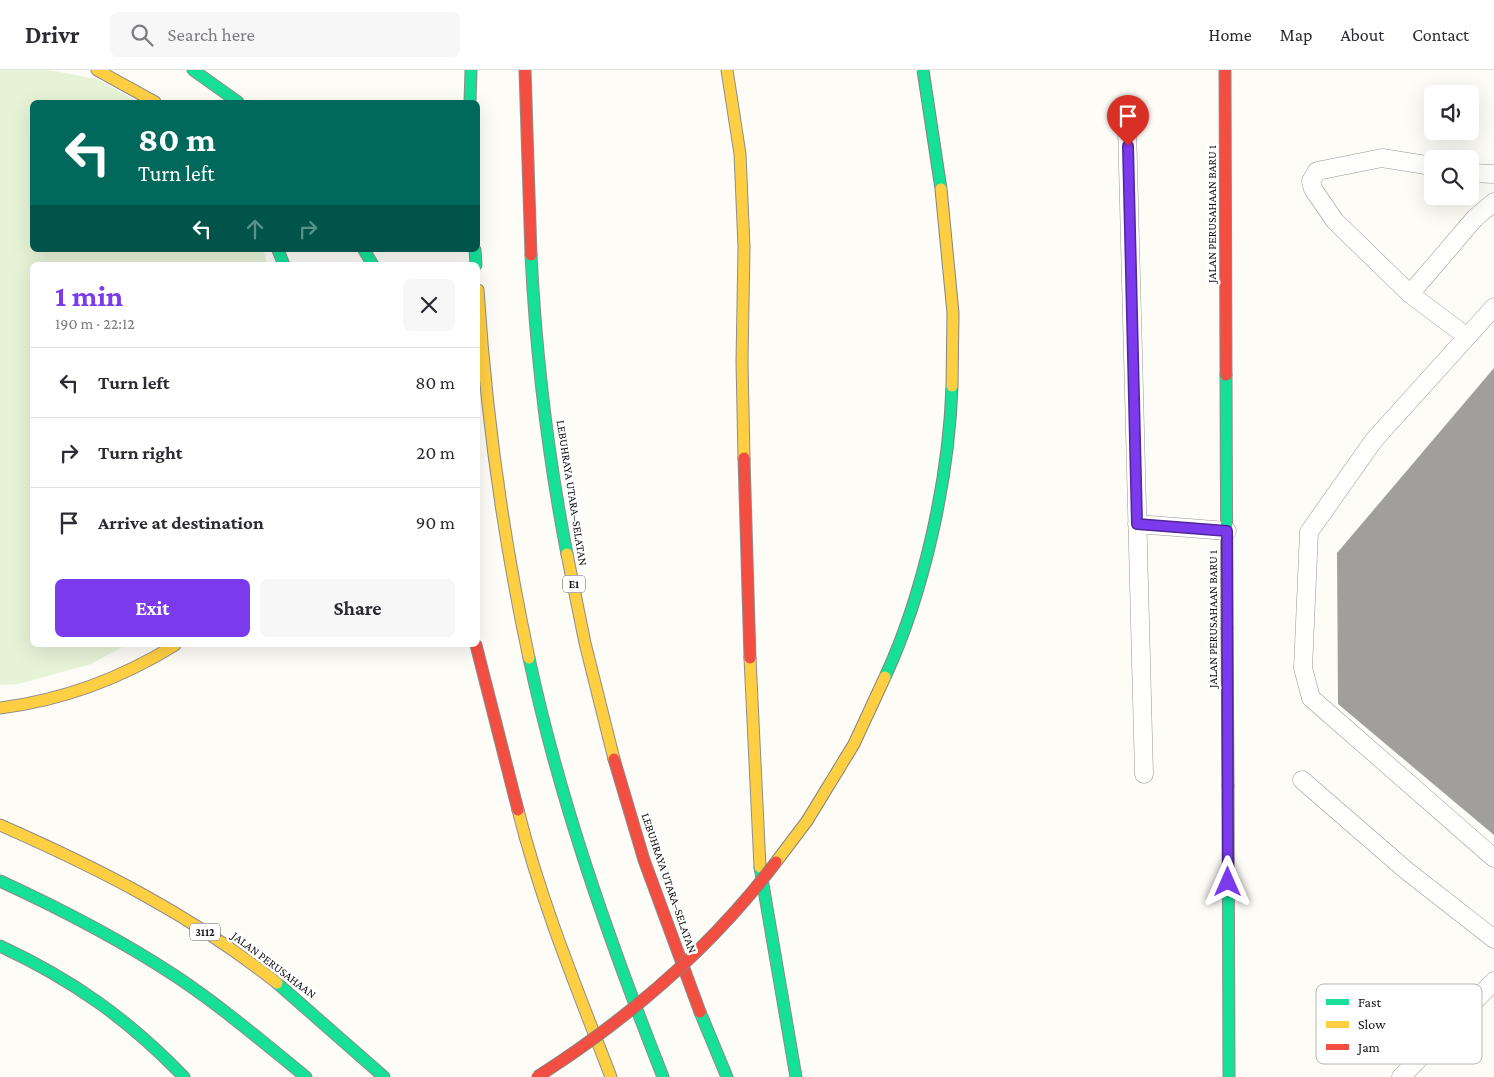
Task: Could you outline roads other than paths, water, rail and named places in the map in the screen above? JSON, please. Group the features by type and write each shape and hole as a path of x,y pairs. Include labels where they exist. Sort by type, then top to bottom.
{"main road":[{"path":"97,70 152,100"},
{"path":"193,70 235,100"},
{"path":"470,70 470,100"},
{"name":"LEBUHRAYA UTARA–SELATAN","path":"525,70 529,198 542,388 551,458 581,623 595,686 634,828 693,995 726,1077"},
{"path":"727,70 740,154 744,247 742,362 751,686 760,876 791,1058 796,1077"},
{"path":"537,1077 587,1045 644,1001 712,937 752,894 824,797 855,743 884,684 902,638 937,520 947,456 952,392 953,314 949,269 923,70"},
{"name":"JALAN PERUSAHAAN BARU 1","path":"1225,70 1229,1077"},
{"path":"480,315 487,401 514,581 539,703 563,800 587,876 664,1077"},
{"path":"0,708 25,706 118,678 150,662 172,647"},
{"path":"477,647 528,852 557,939 611,1077"},
{"name":"JALAN PERUSAHAAN","path":"0,825 89,865 198,927 248,960 302,1001 384,1077"},
{"path":"0,881 89,926 177,977 257,1037 306,1077"},
{"path":"0,946 71,980 100,1000 159,1050 184,1077"}],"lane":[{"path":"1127,126 1144,774"},
{"path":"1424,165 1382,158 1317,171 1312,181 1313,189 1336,221 1410,294 1466,336"},
{"path":"1479,173 1494,174"},
{"path":"1410,294 1475,218 1494,202"},
{"path":"1494,307 1374,440 1309,532 1303,668 1311,698 1494,858"},
{"path":"1137,524 1227,531"},
{"path":"1302,780 1400,864 1494,939"},
{"path":"1482,993 1494,981"},
{"path":"1401,1077 1414,1064"}]}
